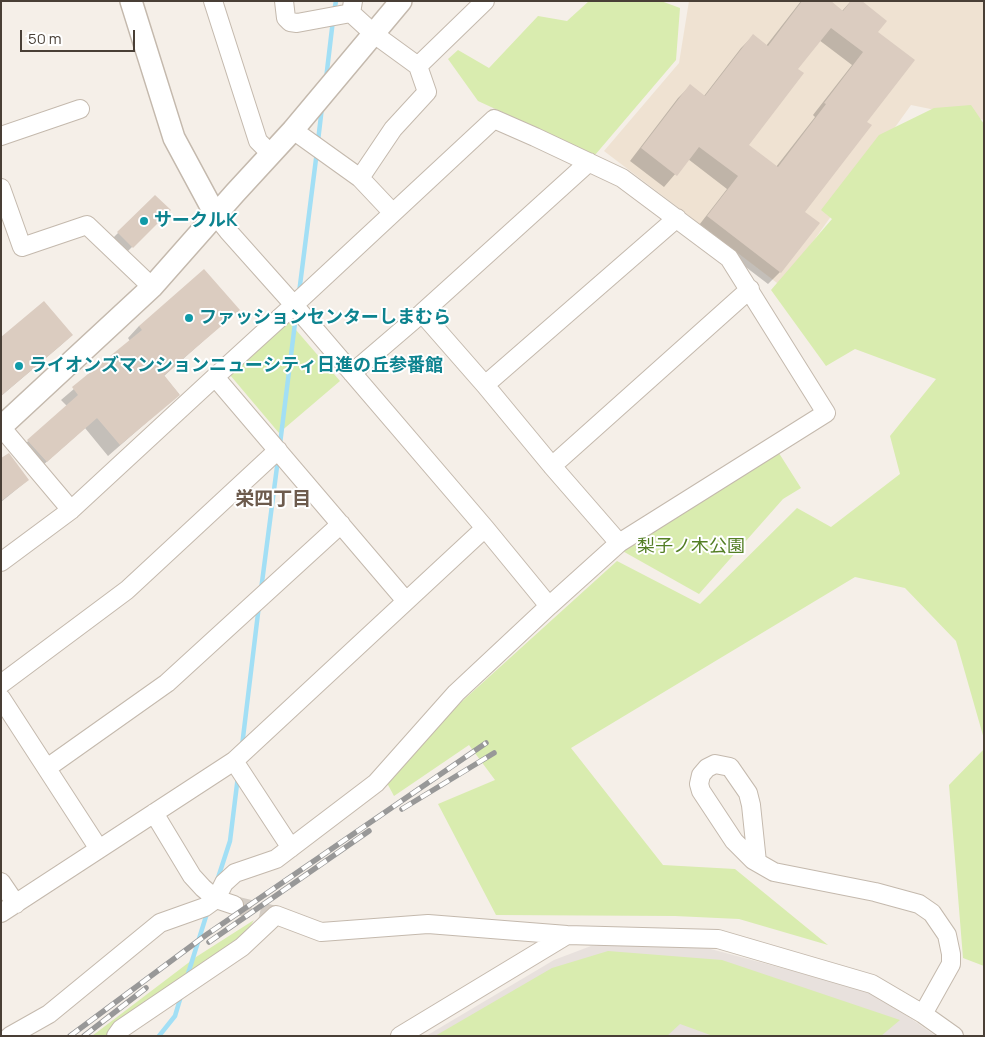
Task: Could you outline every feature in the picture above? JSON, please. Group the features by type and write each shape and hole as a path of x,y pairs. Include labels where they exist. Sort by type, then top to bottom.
{"street":[{"path":"131,1 174,138 216,216 550,606"},
{"path":"213,1 258,141 271,154"},
{"path":"284,1 286,18 290,22 298,23 352,7 374,34 418,66 427,92 393,129 360,178"},
{"path":"71,510 1,427 152,287 293,130 401,1"},
{"path":"418,66 485,1"},
{"path":"1,136 80,109"},
{"path":"1,562 71,510 494,120 622,178 729,258 826,413 619,543 456,693 376,784 276,859 235,873 224,883 216,899 205,907 160,923 49,1014 10,1036"},
{"path":"293,130 360,178 393,213"},
{"path":"352,373 422,314 589,162"},
{"path":"1,188 22,247 87,224 152,287"},
{"path":"486,385 677,218"},
{"path":"552,466 750,289"},
{"path":"422,314 486,385 552,466 619,543"},
{"path":"215,376 406,602"},
{"path":"1,684 126,590 278,450"},
{"path":"47,768 167,683 341,524"},
{"path":"1,882 8,909 234,761 485,528"},
{"path":"1,698 99,850"},
{"path":"234,761 291,848"},
{"path":"757,862 748,793 730,767 715,764 707,768 701,775 699,784 701,791 734,841 757,862 774,872 875,892 919,904 932,913 947,936 952,954 951,964 923,1014"},
{"path":"154,813 192,876 216,899 234,905"},
{"path":"116,1036 121,1029 242,947 276,915 321,932 428,924 567,935 718,939 872,984 923,1014 954,1036"},
{"path":"400,1036 567,935"}],"shaded area":[{"path":"689,1 984,1 984,120 911,105 781,286 604,151 679,63"},
{"path":"608,944 707,948 864,990 881,998 936,1036 426,1036 554,960 591,946"}],"green space":[{"path":"589,1 661,1 680,8 676,60 595,155 478,101 448,59 458,50 489,68 538,16 567,21"},
{"path":"971,105 984,124 984,739 956,641 905,588 855,577 571,748 663,865 735,869 828,945 739,919 675,916 496,915 438,804 495,780 469,745 394,796 387,783 458,705 617,561 700,604 797,508 831,527 900,474 890,436 936,379 855,349 826,366 771,290 832,219 821,210 879,135 934,108"},
{"path":"285,323 290,323 340,381 279,433 230,375"},
{"name":"梨子ノ木公園","path":"777,450 801,488 783,499 699,594 619,549"},
{"path":"984,749 984,966 963,958 949,785"},
{"path":"254,920 239,945 110,1036 92,1036 196,957"},
{"path":"608,951 722,960 900,1020 881,1036 713,1036 680,1024 667,1036 435,1036 552,968"}],"building":[{"path":"802,1 831,1 843,11 851,1 862,1 887,21 878,32 915,60 867,122 872,125 805,212 820,223 781,273 707,216 738,176 699,147 677,176 641,148 690,84 705,96 753,34 768,46","holes":["831,28 863,52 778,167 749,145 804,73 798,69"]},
{"name":"サークルK","path":"155,195 171,210 133,248 117,232"},
{"path":"204,269 240,310 164,375 180,395 120,445 97,418 47,462 27,440 78,395 72,387 142,330 139,326"},
{"name":"ライオンズマンションニューシティ日進の丘参番館","path":"44,301 73,335 1,396 1,337"},
{"path":"9,453 29,480 1,501 1,458"}],"waterway":[{"path":"334,12 336,1"},
{"path":"326,79 333,20"},
{"path":"318,141 322,107"},
{"path":"299,293 317,151"},
{"path":"280,444 296,315"},
{"path":"261,590 278,459"},
{"path":"242,746 259,605"},
{"path":"217,881 230,841 238,776"},
{"path":"187,977 208,910"},
{"path":"159,1036 175,1016 181,996"}],"tunnel":[{"path":"234,905 276,915"}],"railway":[{"path":"70,1036 206,935 486,743"},
{"path":"402,809 494,753"},
{"path":"209,942 369,831"},
{"path":"84,1036 146,988"}],"place":[{"name":"サークルK","path":"144,221"},
{"name":"ファッションセンターしまむら","path":"189,318"},
{"name":"ライオンズマンションニューシティ日進の丘参番館","path":"19,366"}],"district":[{"name":"栄四丁目","path":"273,500"}]}
